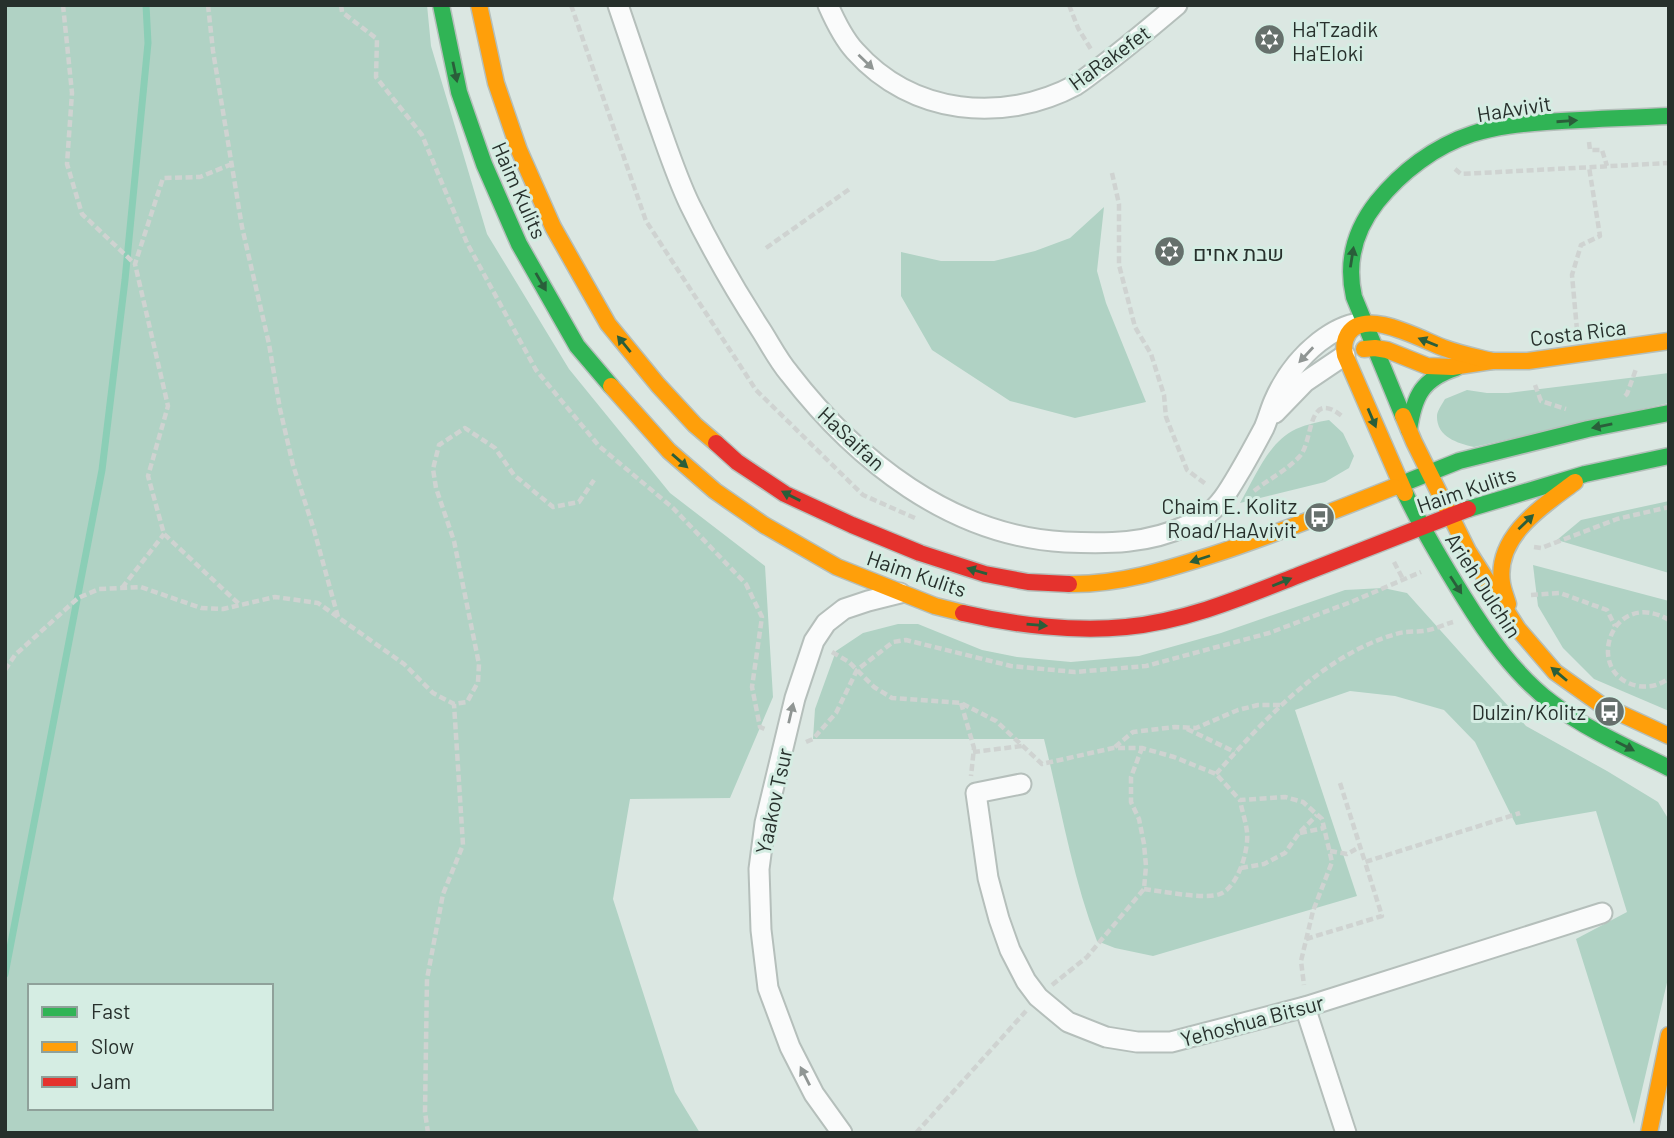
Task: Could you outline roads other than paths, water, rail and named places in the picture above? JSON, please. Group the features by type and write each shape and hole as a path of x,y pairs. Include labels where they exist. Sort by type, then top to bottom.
{"main road":[{"name":"Haim Kulits","path":"441,5 459,92 484,163 519,244 577,346 669,451 715,491 764,525 837,567 935,606 981,617 1034,625 1082,628 1125,627 1178,618 1225,604 1422,526 1520,491 1669,456"},
{"name":"Haim Kulits","path":"479,5 496,83 519,150 553,227 608,324 695,425 737,462 785,494 920,554 985,574 1028,582 1109,582 1147,575 1265,538 1459,461 1588,429 1669,413"},
{"name":"HaAvivit","path":"1375,348 1354,298 1350,262 1361,225 1377,202 1401,177 1429,155 1462,138 1487,131 1527,124 1669,116"},
{"path":"1345,355 1346,336 1364,323"},
{"name":"Costa Rica","path":"1364,323 1385,326 1456,353 1492,361"},
{"name":"Costa Rica","path":"1375,348 1427,366 1462,366 1492,361 1528,361 1669,341"},
{"name":"Arieh Dulchin","path":"1375,348 1409,430 1450,516 1468,551 1518,629 1555,672 1601,704 1669,736"},
{"name":"HaSaifan","path":"1345,355 1361,349 1375,348"},
{"name":"Arieh Dulchin","path":"1345,355 1422,526 1442,563 1475,615 1516,669 1566,714 1669,768"},
{"path":"1409,430 1412,407 1423,387 1445,370 1462,366"},
{"path":"1518,629 1505,597 1501,576 1503,555 1517,531 1531,517 1585,474"},
{"path":"1649,1133 1669,1035"}],"street":[{"name":"HaSaifan","path":"618,5 672,162 690,204 719,262 787,372 845,436 879,466 940,507 973,522 1050,541 1090,543 1134,542 1173,532 1203,518 1224,498 1265,425 1283,384 1304,356 1340,328 1364,323"},
{"name":"HaRakefet","path":"828,5 853,50 873,69 904,89 967,109 997,109 1021,105 1052,96 1078,84 1177,5"},
{"name":"HaSaifan","path":"1265,425 1306,382 1345,355"},
{"name":"Yaakov Tsur","path":"842,1133 814,1094 790,1047 768,988 761,930 759,869 765,823 795,698 814,641 826,623 844,609 900,593"},
{"name":"Yehoshua Bitsur","path":"1021,784 976,793 988,878 999,919 1010,950 1026,981 1038,997 1068,1022 1106,1037 1137,1042 1171,1042 1306,1007 1601,913"},
{"path":"1306,1007 1346,1133"}],"waterway":[{"path":"5,974 102,470 125,280 148,43 146,5"}],"place":[{"name":"Ha'Tzadik Ha'Eloki","path":"1269,40"},
{"name":"שבת אחים","path":"1170,252"},
{"name":"Chaim E. Kolitz Road/HaAvivit","path":"1320,517"},
{"name":"Dulzin/Kolitz","path":"1609,711"}]}
